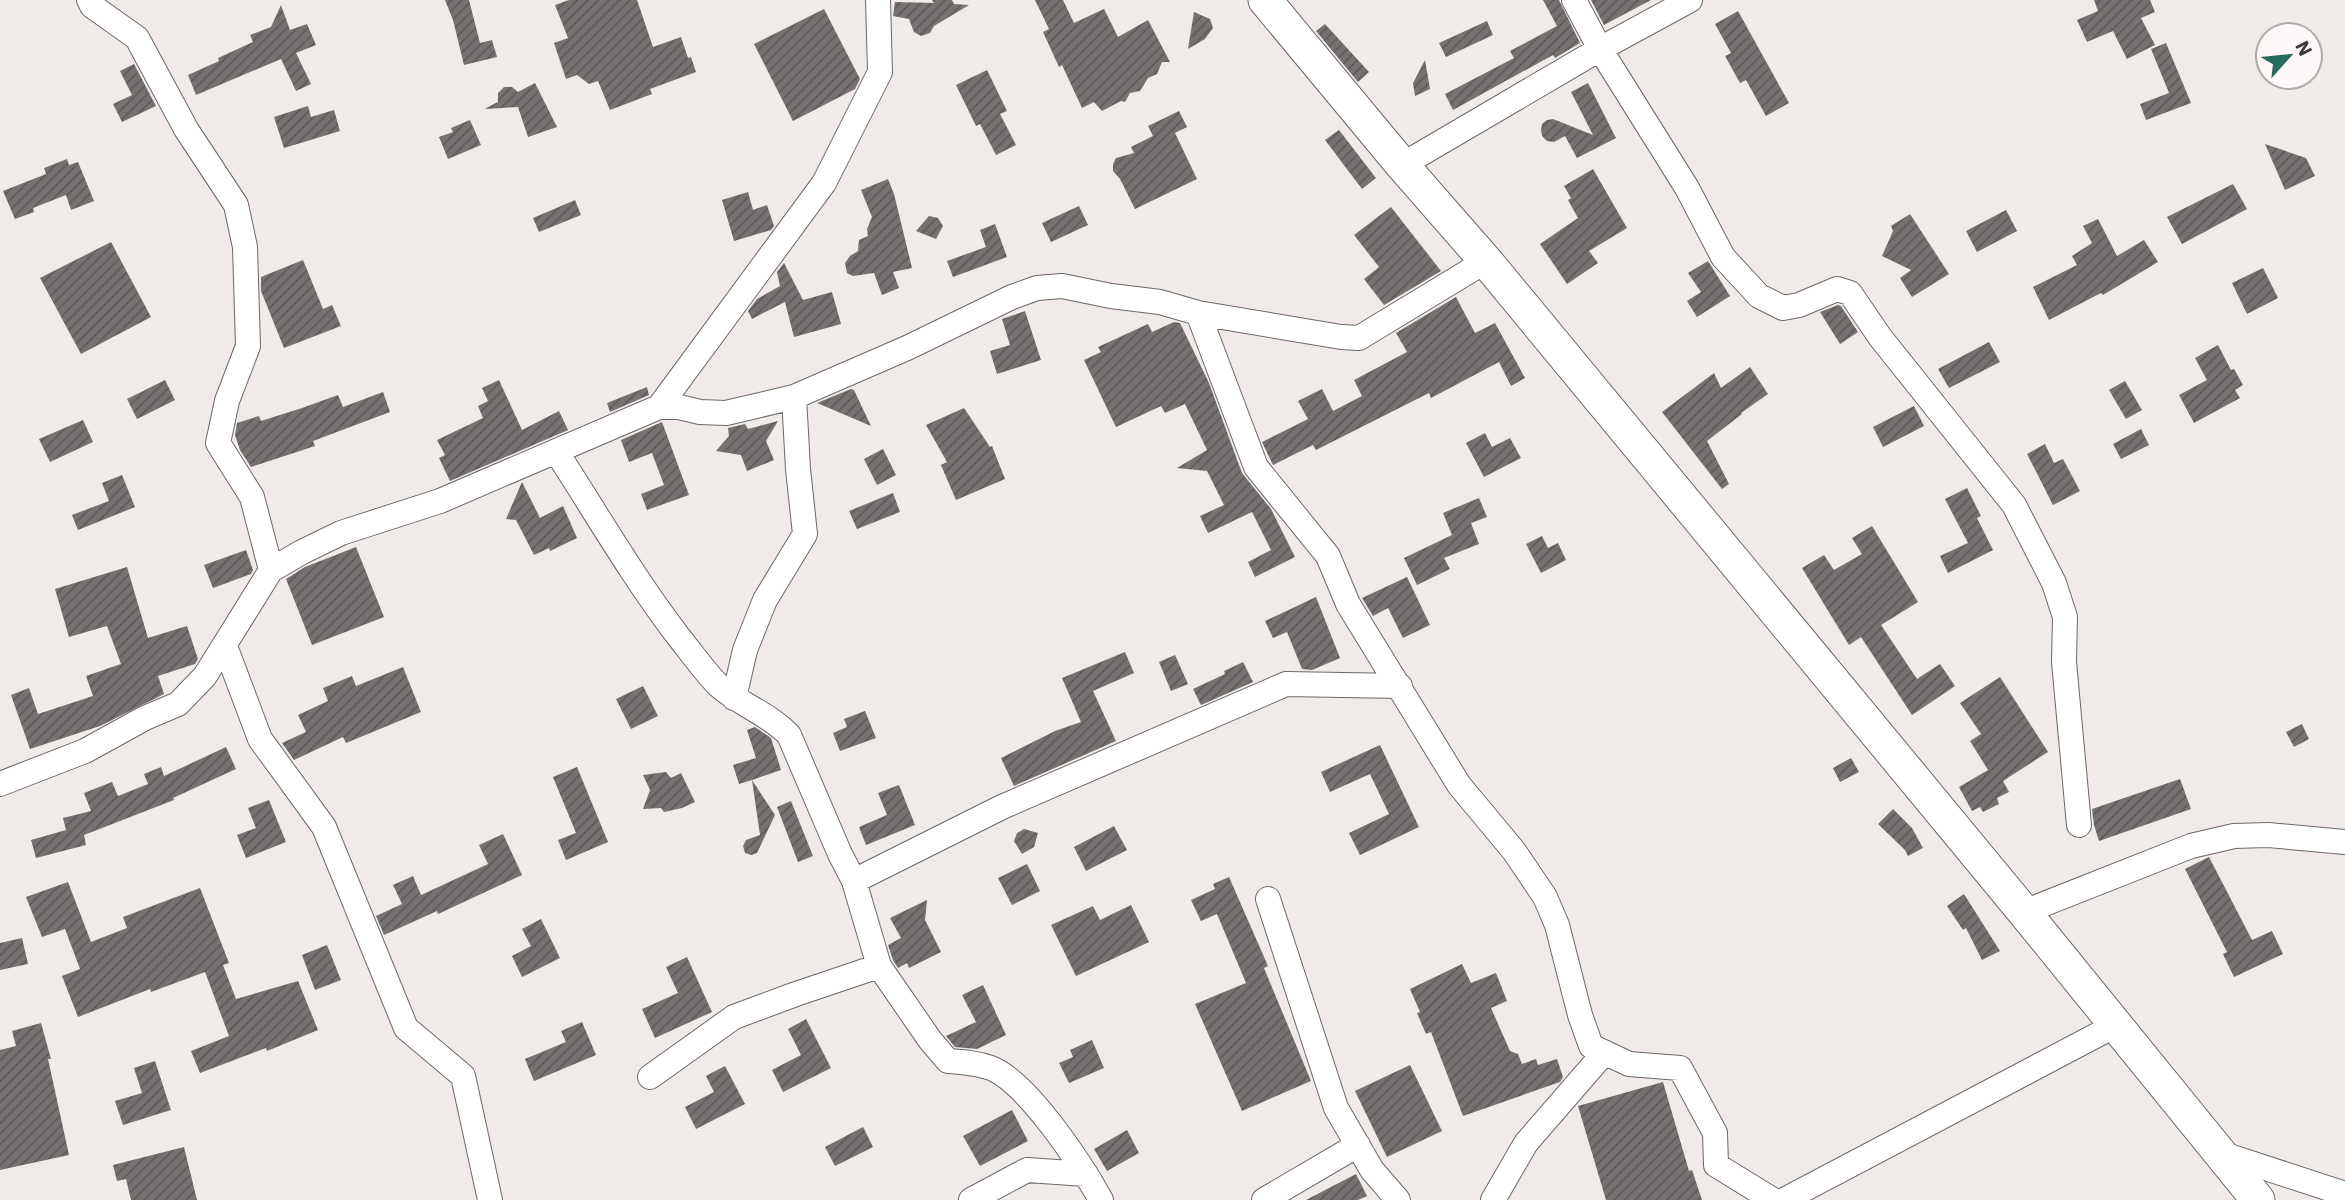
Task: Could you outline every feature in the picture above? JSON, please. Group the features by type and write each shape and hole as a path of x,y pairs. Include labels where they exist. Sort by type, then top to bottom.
{"main road":[{"path":"1265,0 1486,261 2024,912 2258,1200"}],"street":[{"path":"89,0 92,6 137,38 186,129 236,205 245,247 248,346 227,401 218,443 252,497 271,570"},
{"path":"659,407 824,183 880,72 878,0"},
{"path":"1574,0 1600,49 1686,188 1723,257 1759,296 1783,308 1799,305 1837,289 1850,293 1880,337 2014,505 2054,583 2065,617 2064,662 2079,825"},
{"path":"1402,165 1600,49 1690,0"},
{"path":"0,784 85,751 145,718 178,704 205,676 271,570 341,533 440,501 659,407 726,413 794,397 1037,288 1062,286 1160,302 1198,313 1359,338 1486,261"},
{"path":"1198,313 1256,467 1328,556 1348,604 1459,785 1514,851 1545,897 1558,925 1580,1015 1591,1046 1629,1064 1680,1068 1715,1133 1716,1166 1773,1200"},
{"path":"734,698 745,650 765,600 805,534 794,397"},
{"path":"556,451 658,610 702,666 734,698 780,726 789,735 854,881 879,966 930,1040 948,1061 974,1063 1007,1077 1049,1124 1086,1174 1101,1200"},
{"path":"225,646 260,739 324,827 406,1028 463,1076 490,1200"},
{"path":"854,881 1002,807 1286,684 1400,686"},
{"path":"2024,912 2191,846 2234,836 2268,835 2345,842"},
{"path":"1268,899 1336,1108 1372,1170 1398,1200"},
{"path":"650,1077 734,1017 879,966"},
{"path":"1784,1200 2116,1024"},
{"path":"1493,1200 1526,1143 1604,1053"},
{"path":"1264,1200 1358,1145"},
{"path":"2220,1153 2345,1194"},
{"path":"971,1200 1027,1170 1086,1174"}],"building":[{"path":"445,0 469,0 480,43 492,40 497,57 464,65"},
{"path":"569,0 637,0 653,47 681,37 696,72 650,89 652,94 610,110 598,81 589,84 577,75 566,79 554,43 568,38 555,5"},
{"path":"932,0 952,0 954,4 969,5 934,26 930,33 921,36 914,32 909,19 893,16 895,2 934,3"},
{"path":"1035,0 1063,0 1074,23 1104,9 1118,37 1148,20 1170,62 1162,62 1157,74 1148,78 1140,91 1130,93 1125,102 1121,101 1102,111 1094,102 1082,108 1043,32 1049,29"},
{"path":"1543,0 1559,0 1580,43 1453,110 1445,94 1514,58 1510,51 1557,26"},
{"path":"1591,0 1651,0 1604,25"},
{"path":"2094,0 2150,0 2155,12 2141,18 2155,45 2127,59 2113,31 2087,42 2077,20 2098,11"},
{"path":"281,5 290,30 307,24 316,45 296,53 311,84 296,91 281,59 196,95 188,75 253,42 250,35 271,27"},
{"path":"824,9 860,79 855,89 793,121 754,44"},
{"path":"1738,11 1789,103 1766,116 1746,80 1740,83 1725,56 1731,53 1715,24"},
{"path":"1194,12 1210,19 1213,28 1205,39 1188,49"},
{"path":"1487,21 1493,35 1446,57 1439,43"},
{"path":"1325,24 1369,72 1358,82 1316,31"},
{"path":"2166,43 2191,103 2146,120 2140,104 2169,93 2151,49"},
{"path":"1425,60 1430,89 1415,96 1413,83"},
{"path":"134,64 156,106 122,122 113,104 132,95 120,71"},
{"path":"987,70 1007,111 1000,114 1016,145 996,155 980,124 976,126 956,85"},
{"path":"535,83 557,127 528,137 518,107 484,109 498,102 498,93 504,87 512,87 518,92"},
{"path":"1588,83 1616,138 1577,158 1565,136 1554,142 1547,141 1541,130 1542,124 1553,119 1593,135 1571,92"},
{"path":"308,106 311,117 334,110 340,131 284,148 274,117"},
{"path":"1179,111 1187,127 1175,133 1197,179 1135,209 1113,171 1113,164 1116,158 1134,153 1131,147 1153,136 1148,126"},
{"path":"470,120 481,145 448,159 439,137 453,132 451,128"},
{"path":"1339,130 1376,178 1362,189 1325,140"},
{"path":"2265,144 2306,158 2315,176 2285,190"},
{"path":"67,159 69,165 78,162 94,201 71,210 66,195 33,208 34,212 15,219 3,191 46,174 44,168"},
{"path":"1593,169 1627,228 1589,251 1598,263 1567,284 1540,244 1578,218 1564,186"},
{"path":"888,179 912,268 893,272 899,288 882,295 874,273 853,276 847,273 845,263 858,251 859,240 868,236 867,229 872,217 861,190"},
{"path":"2233,184 2247,209 2182,244 2167,217"},
{"path":"748,192 753,210 767,205 774,226 771,230 734,241 722,200"},
{"path":"575,200 581,215 539,232 533,218"},
{"path":"1079,206 1088,225 1051,242 1042,223"},
{"path":"1391,207 1441,271 1384,305 1364,279 1379,267 1354,235"},
{"path":"2006,210 2017,231 1977,252 1966,231"},
{"path":"1910,214 1949,274 1912,297 1900,278 1911,270 1882,256 1893,231 1891,226"},
{"path":"929,216 938,218 943,226 936,239 916,231"},
{"path":"2098,219 2117,256 2144,240 2158,262 2103,295 2101,293 2049,320 2033,287 2077,265 2072,256 2092,243 2083,226"},
{"path":"995,224 1007,257 953,277 947,261 986,247 980,230"},
{"path":"111,242 151,317 81,354 40,278"},
{"path":"303,260 323,309 332,305 341,326 284,348 261,291 261,277"},
{"path":"1708,261 1730,296 1697,317 1687,301 1701,292 1688,273"},
{"path":"784,263 803,300 832,292 841,324 794,337 785,302 752,319 748,311 757,299 780,286 777,272"},
{"path":"2263,268 2278,298 2247,314 2232,283"},
{"path":"1456,297 1475,333 1495,323 1525,378 1511,386 1499,362 1431,398 1429,393 1316,450 1313,445 1273,465 1262,442 1308,419 1298,401 1322,389 1333,411 1362,396 1354,380 1407,352 1396,333"},
{"path":"1838,305 1858,332 1840,344 1820,312"},
{"path":"1025,311 1041,360 997,374 990,351 1010,345 1002,319"},
{"path":"1174,322 1180,323 1209,383 1242,473 1271,509 1295,557 1255,577 1248,562 1271,550 1252,512 1208,533 1200,516 1224,505 1207,471 1177,468 1207,450 1185,404 1165,413 1161,406 1116,427 1084,360 1101,352 1098,347 1148,324 1152,332"},
{"path":"1989,342 2000,362 1949,388 1938,369"},
{"path":"2218,345 2231,370 2234,369 2243,385 2235,390 2240,398 2194,423 2179,395 2207,380 2195,358"},
{"path":"1750,367 1768,394 1707,441 1729,484 1722,489 1662,412 1714,373 1721,388"},
{"path":"165,380 175,400 137,419 127,399"},
{"path":"499,380 522,430 559,411 568,430 450,481 439,458 445,455 437,440 483,418 478,406 488,401 482,388"},
{"path":"2125,381 2142,410 2126,419 2109,390"},
{"path":"647,387 649,395 610,412 607,403"},
{"path":"854,390 871,426 817,403"},
{"path":"383,392 390,412 313,441 315,446 251,467 240,450 235,435 237,423 259,416 261,421 338,395 343,407"},
{"path":"1914,406 1924,426 1883,447 1873,427"},
{"path":"964,408 990,447 992,446 1005,479 956,500 941,465 947,462 926,425"},
{"path":"83,420 93,442 50,462 39,439"},
{"path":"778,421 766,441 774,460 747,471 741,455 716,451 729,436 728,428 745,424 748,429"},
{"path":"662,422 689,495 647,510 641,494 664,485 652,453 629,462 621,440"},
{"path":"2141,429 2149,445 2121,459 2113,444"},
{"path":"1485,433 1492,447 1510,438 1521,458 1484,477 1466,443"},
{"path":"2045,444 2054,463 2063,459 2080,491 2053,505 2027,454"},
{"path":"883,449 896,475 877,485 864,459"},
{"path":"122,475 135,507 78,530 72,515 109,501 102,483"},
{"path":"522,482 540,518 563,506 577,538 550,551 549,548 534,555 516,520 506,519"},
{"path":"1967,488 1981,516 1977,518 1993,550 1948,573 1940,556 1968,543 1945,499"},
{"path":"893,493 900,512 857,529 849,511"},
{"path":"1479,498 1487,517 1471,523 1479,544 1444,558 1450,569 1417,585 1404,558 1452,535 1443,513"},
{"path":"1872,526 1918,602 1881,625 1917,679 1940,664 1955,686 1912,715 1861,637 1849,645 1802,568 1824,555 1834,570 1862,554 1852,538"},
{"path":"1542,536 1548,548 1558,543 1566,560 1541,573 1526,544"},
{"path":"356,547 384,617 312,645 286,579 305,567"},
{"path":"246,550 253,570 251,574 213,588 204,565"},
{"path":"127,567 148,638 187,626 198,659 195,664 158,676 164,694 100,726 30,749 11,695 29,688 38,714 93,696 86,676 121,664 107,626 69,637 55,589"},
{"path":"1407,577 1430,625 1403,638 1388,608 1373,616 1362,598"},
{"path":"1316,597 1340,658 1312,670 1302,669 1287,632 1273,638 1265,621"},
{"path":"1125,652 1134,673 1093,691 1116,741 1014,786 1001,758 1055,731 1081,722 1062,678"},
{"path":"1175,655 1188,684 1171,691 1159,662"},
{"path":"1243,662 1253,682 1201,705 1193,689"},
{"path":"403,667 421,712 346,743 343,737 294,760 282,743 306,732 298,715 328,701 323,688 352,676 356,686"},
{"path":"2000,677 2048,752 2003,781 2009,792 1997,798 1999,804 1983,812 1980,807 1972,811 1959,787 1988,770 1970,741 1981,734 1960,703"},
{"path":"643,686 658,716 631,729 616,699"},
{"path":"865,711 876,738 840,751 833,733 847,727 844,719"},
{"path":"2302,724 2309,739 2294,747 2286,732"},
{"path":"755,727 771,738 781,770 739,784 733,765 756,758 747,730"},
{"path":"1380,745 1419,827 1360,855 1349,833 1389,814 1370,774 1330,792 1321,772"},
{"path":"226,747 236,769 173,798 174,800 84,835 86,845 36,858 31,840 66,830 63,818 91,811 84,793 112,782 118,796 148,784 144,774 161,767 164,776"},
{"path":"1851,758 1859,772 1840,782 1833,768"},
{"path":"577,767 608,842 566,860 558,840 576,833 553,777"},
{"path":"666,772 671,778 681,773 695,802 664,812 661,808 643,809 650,790 643,775"},
{"path":"2180,779 2191,809 2099,841 2092,809"},
{"path":"752,780 775,815 757,853 751,855 745,853 743,846 746,840 760,835"},
{"path":"899,785 915,825 866,845 859,827 887,815 878,793"},
{"path":"269,800 286,842 246,858 237,835 256,828 248,808"},
{"path":"791,801 813,856 798,862 777,807"},
{"path":"1893,809 1912,828 1923,848 1908,856 1878,824"},
{"path":"1114,826 1127,850 1086,871 1074,847"},
{"path":"1024,829 1038,833 1034,847 1022,854 1014,841 1017,833"},
{"path":"503,834 522,875 438,914 437,911 384,935 376,916 402,904 393,885 413,876 421,895 488,864 479,845"},
{"path":"2209,857 2252,940 2272,931 2283,954 2234,977 2223,954 2227,952 2185,869"},
{"path":"1027,864 1040,891 1012,905 998,878"},
{"path":"1229,877 1268,966 1264,968 1311,1081 1242,1111 1195,1004 1246,983 1217,914 1201,921 1191,900 1215,889 1213,884"},
{"path":"68,882 91,942 127,928 123,917 200,888 229,963 223,965 236,999 298,981 318,1030 267,1051 266,1048 200,1073 191,1051 229,1036 205,972 151,992 150,989 78,1017 62,976 80,969 65,929 42,937 26,897"},
{"path":"1964,894 2000,951 1982,960 1966,928 1963,930 1947,906"},
{"path":"927,900 925,920 941,952 909,968 907,963 898,968 888,945 901,938 890,918"},
{"path":"1131,905 1149,942 1076,976 1051,925 1093,906 1100,920"},
{"path":"541,919 560,958 522,977 512,956 531,946 522,929"},
{"path":"22,938 28,964 0,970 0,943"},
{"path":"327,945 341,980 315,990 302,955"},
{"path":"687,957 712,1012 655,1038 642,1009 678,993 666,967"},
{"path":"1462,964 1471,983 1496,973 1507,1001 1491,1008 1510,1051 1518,1054 1522,1064 1536,1059 1538,1065 1557,1059 1563,1077 1560,1082 1463,1116 1431,1032 1426,1034 1410,989"},
{"path":"983,985 1006,1035 977,1049 955,1047 946,1036 976,1022 962,995"},
{"path":"806,1019 831,1068 783,1092 772,1070 801,1055 788,1029"},
{"path":"582,1022 596,1055 534,1081 525,1059 566,1042 561,1031"},
{"path":"41,1023 51,1059 48,1059 69,1155 0,1170 0,1050 16,1046 12,1031"},
{"path":"1092,1040 1104,1068 1069,1083 1059,1063 1073,1057 1070,1050"},
{"path":"155,1061 171,1110 123,1125 115,1101 142,1093 134,1068"},
{"path":"1410,1065 1442,1131 1387,1157 1355,1091"},
{"path":"725,1066 745,1104 696,1129 685,1107 714,1092 706,1076"},
{"path":"1663,1082 1689,1171 1692,1170 1702,1200 1606,1200 1578,1106"},
{"path":"1012,1110 1028,1141 980,1166 963,1136"},
{"path":"863,1127 873,1147 835,1166 825,1147"},
{"path":"1127,1130 1139,1153 1107,1171 1094,1149"},
{"path":"184,1147 197,1200 131,1200 126,1179 117,1181 113,1165"},
{"path":"1356,1174 1367,1196 1358,1200 1306,1200"}]}
